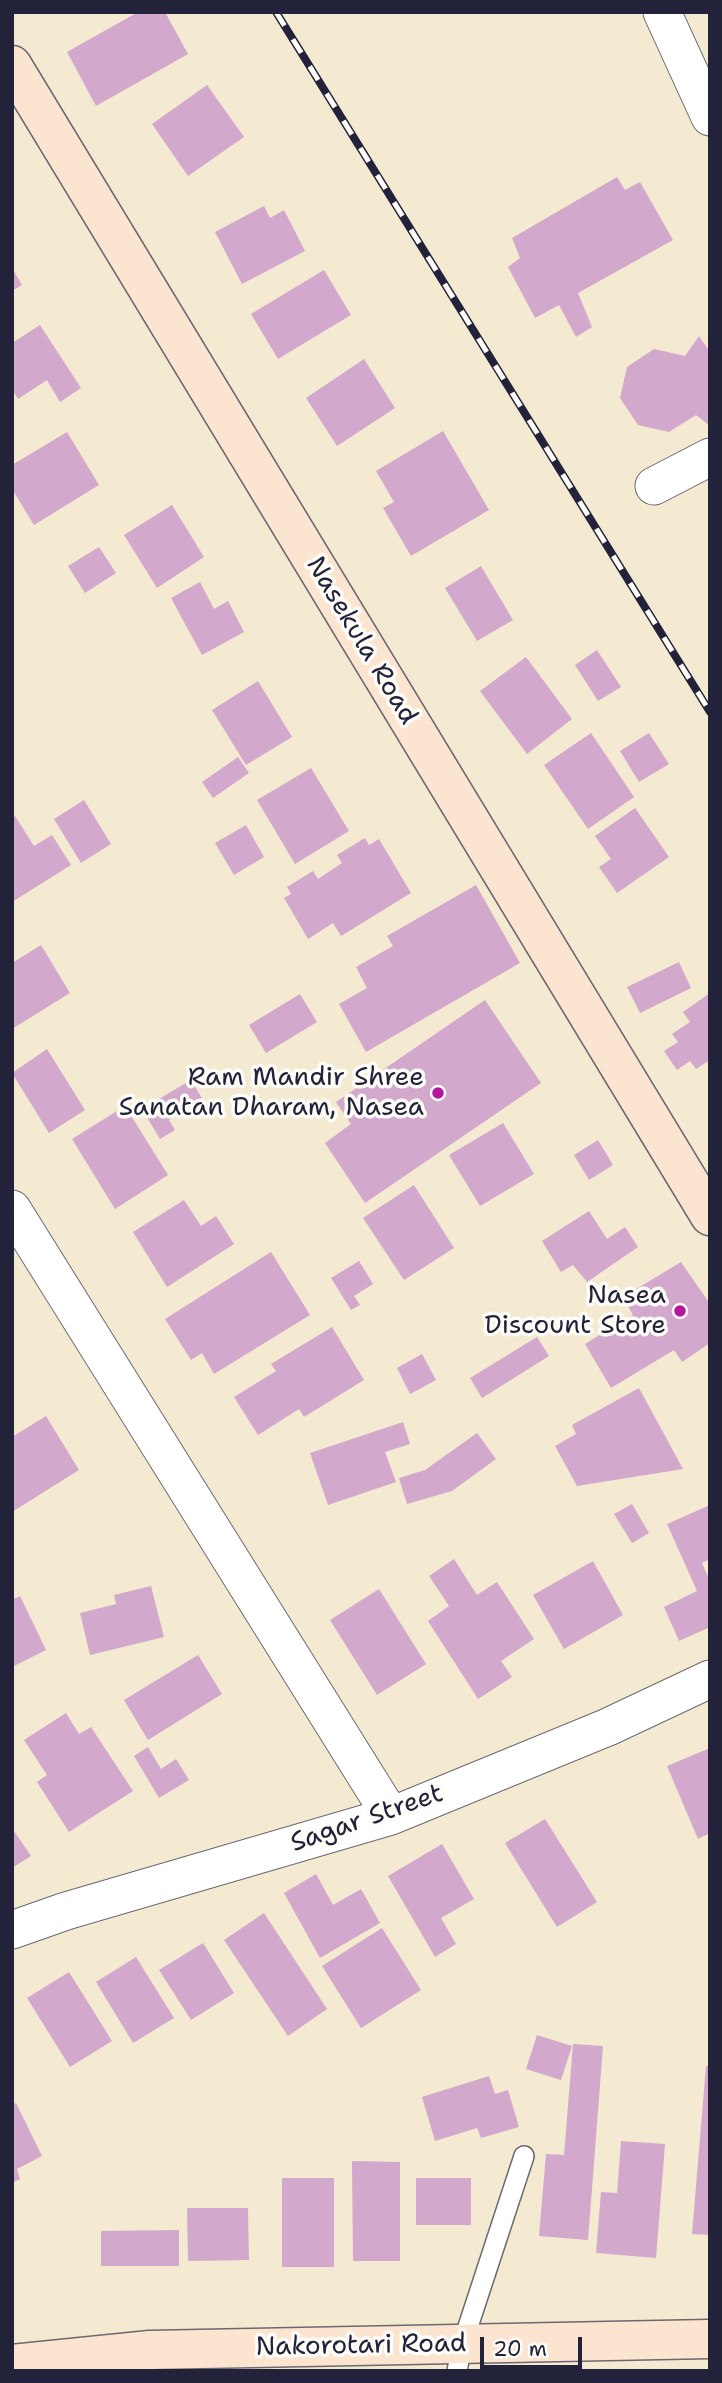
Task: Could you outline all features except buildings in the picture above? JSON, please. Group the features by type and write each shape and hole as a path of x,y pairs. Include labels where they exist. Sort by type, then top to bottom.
{"main road":[{"name":"Nasekula Road","path":"12,65 704,1194"},
{"name":"Nakorotari Road","path":"12,2364 150,2350 459,2358 710,2339"}],"street":[{"path":"662,12 710,117"},
{"path":"654,486 710,457"},
{"path":"12,1209 391,1816"},
{"name":"Sagar Street","path":"12,1930 66,1911 391,1816 608,1727 710,1679"}],"lane":[{"path":"459,2358 524,2156"}],"railway":[{"path":"276,12 710,712"}],"place":[{"name":"Ram Mandir Shree Sanatan Dharam, Nasea","path":"438,1093"},
{"name":"Nasea Discount Store","path":"680,1311"}]}
